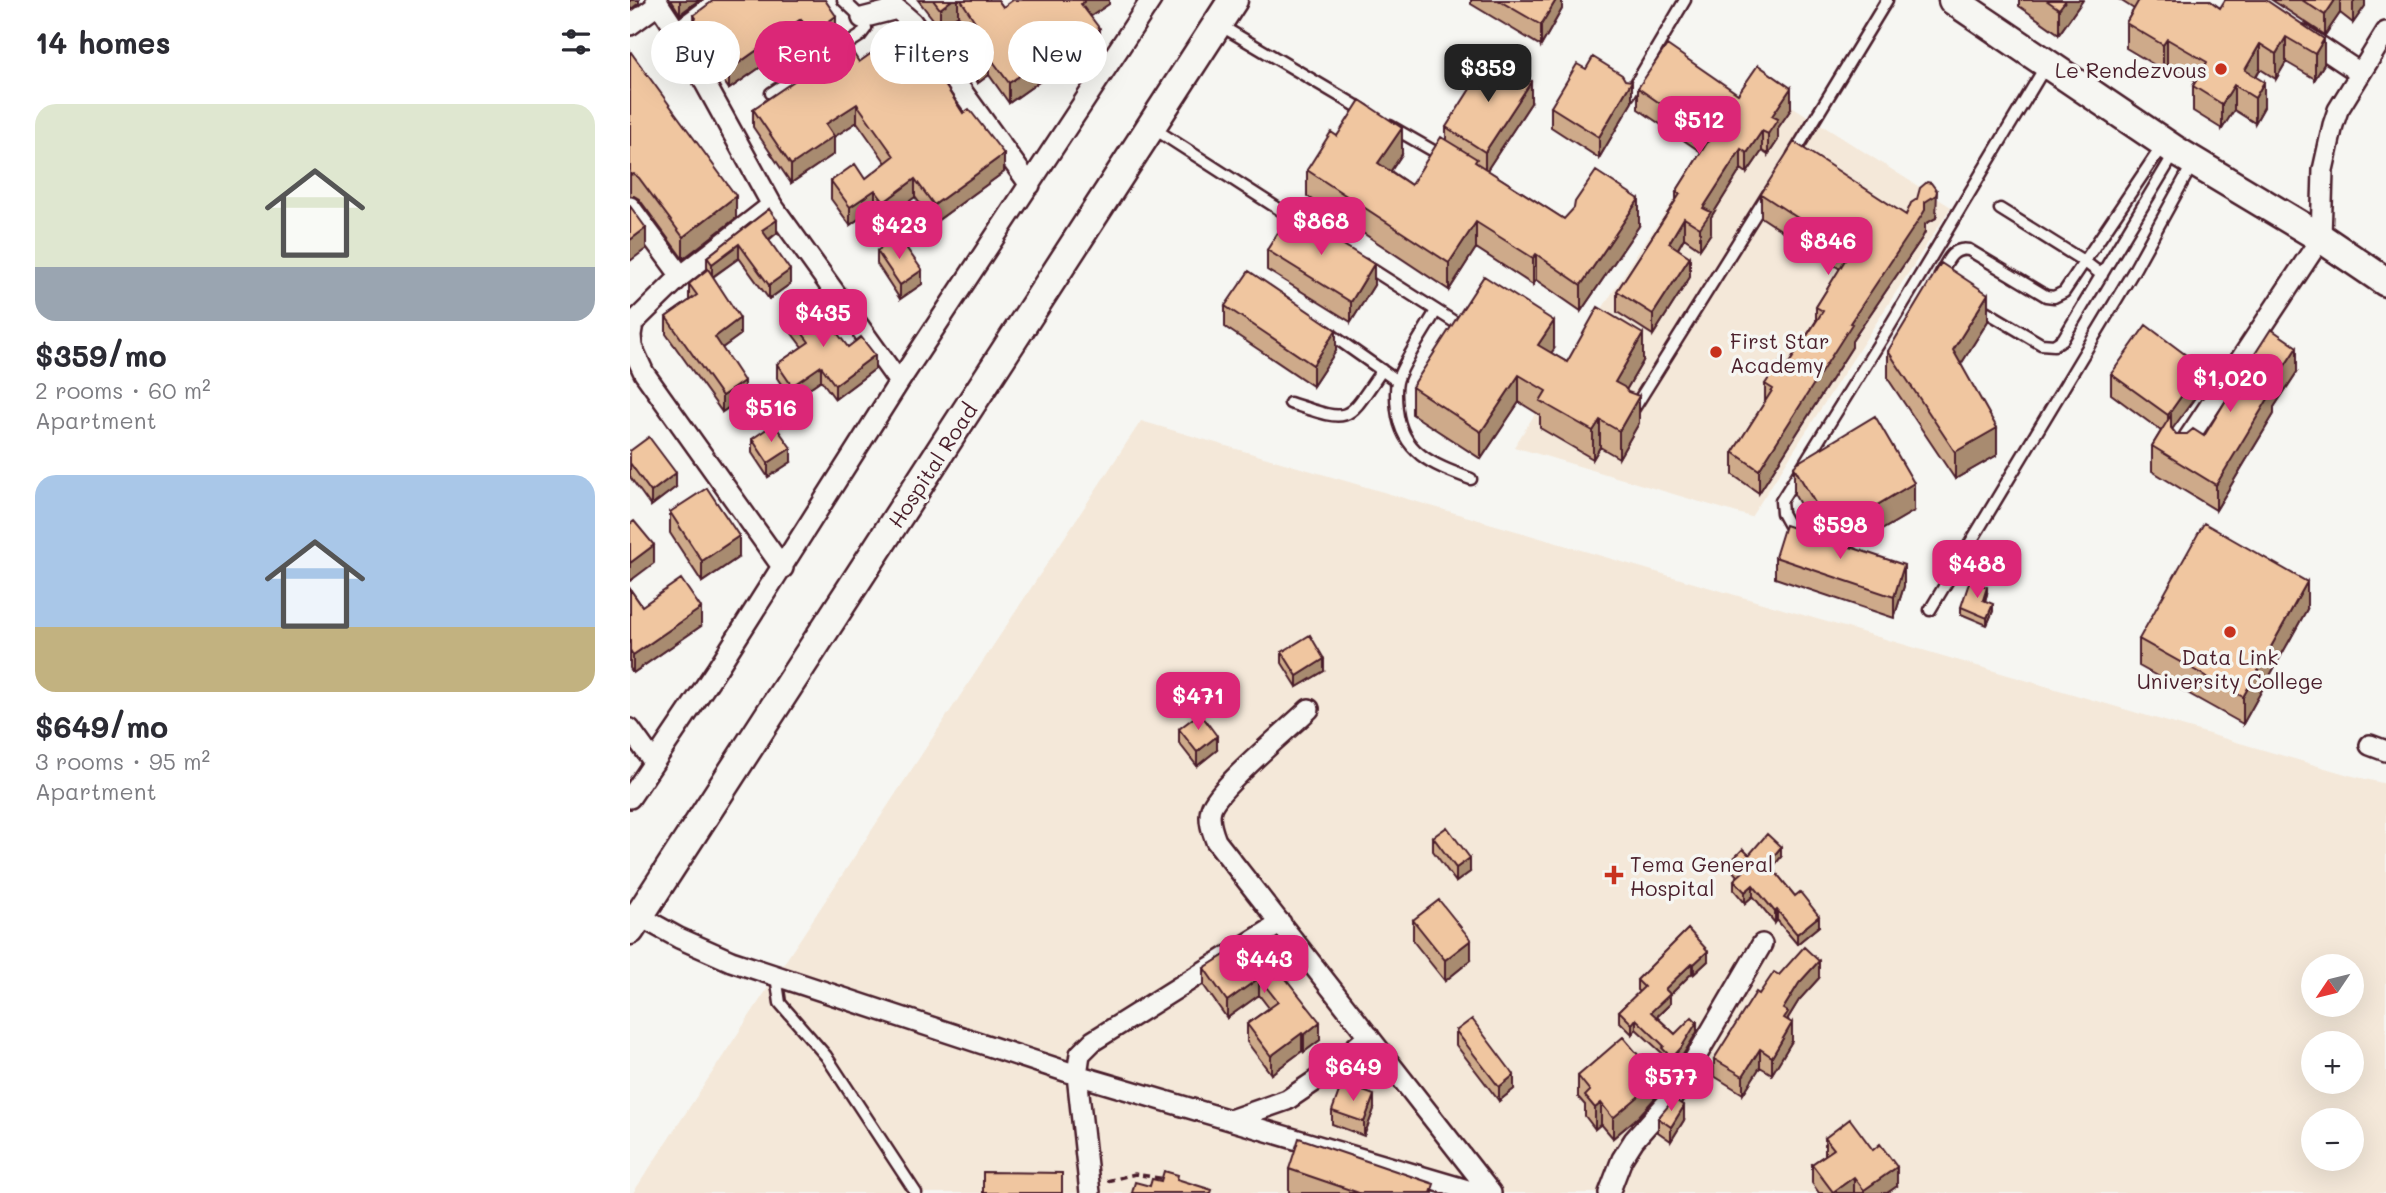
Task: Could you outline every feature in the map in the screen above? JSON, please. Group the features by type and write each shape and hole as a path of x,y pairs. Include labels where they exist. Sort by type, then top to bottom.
{"main road":[{"name":"Hospital Road","path":"635,923 1233,0"},
{"path":"1953,0 2178,152 2322,238 2386,282"}],"street":[{"path":"692,21 720,0"},
{"path":"630,798 717,670 899,382 1151,0"},
{"path":"630,25 658,2 670,21"},
{"path":"862,18 898,9 912,22 1030,185"},
{"path":"2283,22 2360,73"},
{"path":"2182,448 2322,238 2323,170 2333,125 2338,110 2386,32"},
{"path":"706,84 772,205 899,382"},
{"path":"772,205 681,276 633,323 631,335 632,347 644,373 783,568"},
{"path":"630,207 681,276"},
{"path":"1309,709 1223,790 1211,809 1210,825 1216,841 1491,1193"},
{"path":"630,729 653,761"},
{"path":"635,923 776,976 1077,1075 1478,1193"},
{"path":"1089,1189 1077,1075 1080,1054 1093,1041 1281,923"},
{"path":"1609,1193 1622,1159 1634,1140 1673,1096 1762,944"},
{"path":"1230,1120 1287,1100 1318,1079 1369,1036"}],"lane":[{"path":"771,93 860,36 866,28 862,18 843,0"},
{"path":"1629,95 1685,0"},
{"path":"1789,161 1887,0"},
{"path":"1218,24 1369,113"},
{"path":"1798,541 1782,513 1781,501 2047,64"},
{"path":"1381,120 1451,162"},
{"path":"1152,126 1311,230"},
{"path":"1796,150 1807,157"},
{"path":"1943,282 1940,274 1953,252 1960,248 1969,250 2046,296 2054,297 2064,292 2085,261 2178,152"},
{"path":"1972,303 2040,344 2054,345 2063,339 2178,152"},
{"path":"1930,610 2105,318 2178,152"},
{"path":"1631,413 1774,184"},
{"path":"2000,209 2085,261 2102,275"},
{"path":"1356,259 1456,323"},
{"path":"1436,311 1397,381 1399,423 1409,446 1442,468 1471,478"},
{"path":"1319,326 1397,381"},
{"path":"1290,404 1336,418 1347,415 1355,410 1382,370"},
{"path":"776,976 780,1003 826,1056 916,1193"},
{"path":"1423,1177 1436,1193"}],"path":[{"path":"1089,1189 1135,1174 1176,1180"}],"shaded area":[{"name":"First Star Academy","path":"1754,82 1951,207 1751,517 1514,447 1635,257"},
{"name":"Tema General Hospital","path":"1141,421 2386,784 2386,1193 633,1193"}],"building":[{"path":"714,0 825,0 836,16 829,21 754,21 754,52 740,62 740,21 696,21 694,15"},
{"path":"933,0 952,0 940,9"},
{"path":"961,0 998,0 1003,7 1013,0 1086,0 1081,4 1094,21 1008,21 1008,82 994,63 994,21 975,21"},
{"path":"1498,0 1556,0 1541,25"},
{"path":"2046,0 2066,0 2059,9"},
{"path":"2139,0 2209,0 2220,8 2225,0 2266,0 2324,39 2315,54 2286,37 2276,54 2260,44 2245,70 2264,82 2255,98 2234,85 2222,104 2193,86 2207,62 2167,39 2163,45 2126,23"},
{"path":"2302,0 2335,0 2325,15"},
{"path":"1667,45 1738,94 1758,65 1791,88 1772,116 1778,119 1768,134 1762,131 1747,153 1741,149 1703,208 1711,212 1700,228 1684,218 1669,243 1690,257 1653,314 1617,291 1680,194 1676,192 1710,138 1638,88"},
{"path":"630,51 651,80 651,84 654,84 736,196 683,237 639,178 634,174 630,175"},
{"path":"870,54 870,84 944,84 963,113 969,109 1004,154 934,205 915,179 884,202 875,190 850,207 831,181 855,164 865,179 894,156 857,104 826,124 834,136 791,165 753,109 790,84 856,84 856,57 859,62"},
{"path":"1491,56 1531,82 1485,152 1446,127"},
{"path":"1593,57 1622,75 1625,80 1632,81 1599,137 1551,107 1577,64 1586,69"},
{"path":"1360,100 1402,128 1378,163 1411,185 1441,137 1564,219 1574,208 1575,202 1596,171 1639,199 1581,285 1536,254 1533,258 1476,222 1449,263 1307,170 1331,132 1337,136"},
{"path":"1794,142 1906,215 1911,203 1917,199 1920,188 1927,182 1937,191 1936,195 1925,202 1922,215 1850,323 1852,324 1759,470 1733,452 1773,389 1765,384 1779,363 1786,368 1823,311 1816,307 1850,252 1761,194"},
{"path":"630,206 646,228 630,240"},
{"path":"769,209 777,220 762,230 790,270 769,285 739,244 712,264 707,257"},
{"path":"1291,212 1374,264 1351,302 1267,250"},
{"path":"898,236 922,270 900,285 877,251"},
{"path":"1941,263 1988,294 1953,350 1997,428 1955,452 1888,351"},
{"path":"708,269 740,318 715,337 744,381 722,396 666,317 697,295 689,284"},
{"path":"1249,271 1336,330 1313,365 1225,306"},
{"path":"1484,276 1554,321 1538,345 1567,362 1598,307 1643,334 1615,382 1639,396 1619,431 1600,420 1593,431 1540,401 1546,391 1519,375 1481,432 1412,387"},
{"path":"812,300 848,347 861,337 875,355 835,385 821,366 792,386 777,364 809,342 790,317"},
{"path":"2146,325 2202,367 2168,415 2111,374"},
{"path":"2271,329 2297,347 2271,387 2274,389 2216,485 2152,446 2171,415 2171,428 2176,434 2187,434 2193,429 2204,436 2236,384 2227,378 2235,365 2244,371"},
{"path":"1875,416 1914,483 1832,532 1794,467"},
{"path":"774,424 791,448 768,463 752,439"},
{"path":"649,437 676,473 651,492 630,463 630,451"},
{"path":"707,488 739,536 702,561 670,512"},
{"path":"634,521 654,545 630,563 630,524"},
{"path":"2204,523 2307,582 2243,697 2139,639"},
{"path":"1785,525 1904,565 1894,597 1775,557"},
{"path":"681,579 701,608 633,655 630,650 630,589 642,606"},
{"path":"1970,580 1987,587 1983,600 1993,604 1987,618 1961,607"},
{"path":"1310,635 1324,659 1297,676 1282,652"},
{"path":"1200,713 1217,736 1197,752 1179,729"},
{"path":"1447,827 1470,858 1456,868 1433,837"},
{"path":"1767,834 1781,847 1768,863 1795,896 1800,892 1819,916 1797,934 1753,885 1745,892 1734,880 1743,872 1732,860 1743,849 1749,855"},
{"path":"1439,900 1471,940 1445,960 1413,920"},
{"path":"1688,929 1708,951 1665,989 1670,994 1651,1012 1675,1034 1692,1017 1697,1022 1672,1058 1662,1048 1664,1046 1636,1019 1632,1024 1619,1011 1644,987 1637,980"},
{"path":"1253,937 1320,1022 1271,1056 1247,1024 1278,1002 1259,978 1227,1001 1204,968"},
{"path":"1804,947 1819,961 1799,983 1783,1009 1788,1012 1784,1018 1792,1023 1772,1057 1760,1049 1743,1076 1714,1059 1756,992 1759,994 1774,972 1779,975"},
{"path":"1472,1019 1514,1075 1499,1087 1456,1031"},
{"path":"1623,1037 1656,1076 1638,1097 1613,1118 1601,1103 1595,1108 1585,1096 1590,1091 1578,1076"},
{"path":"1342,1083 1374,1095 1364,1122 1332,1111"},
{"path":"1674,1099 1684,1106 1671,1127 1658,1118"},
{"path":"1850,1119 1873,1150 1880,1144 1897,1167 1864,1190 1854,1177 1833,1192 1812,1164 1834,1149 1825,1138"},
{"path":"1299,1138 1434,1184 1431,1193 1359,1193 1289,1169"},
{"path":"1164,1171 1178,1175 1177,1179 1212,1190 1211,1193 1132,1193 1135,1182 1150,1186 1152,1179 1161,1181"},
{"path":"983,1172 1062,1173 1062,1193 983,1193"}],"place":[{"name":"Le Rendezvous","path":"2221,69"},
{"name":"First Star Academy","path":"1716,352"},
{"name":"Data Link University College","path":"2230,632"},
{"name":"Tema General Hospital","path":"1614,875"}]}
